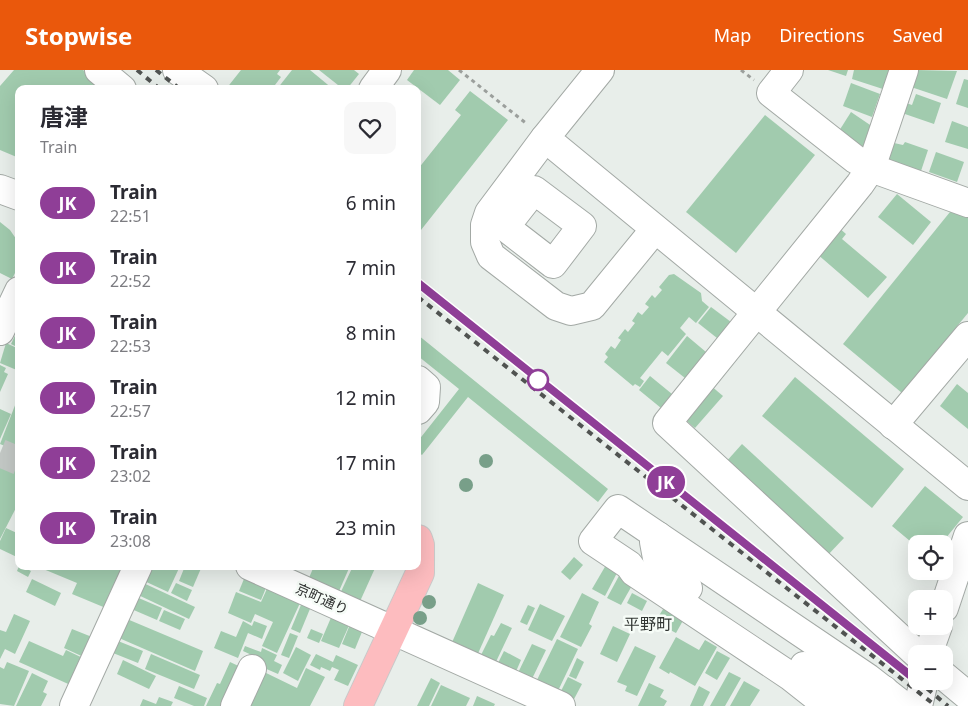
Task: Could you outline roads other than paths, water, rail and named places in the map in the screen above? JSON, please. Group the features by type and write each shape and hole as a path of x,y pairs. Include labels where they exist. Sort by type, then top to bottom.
{"main road":[{"path":"358,706 394,631 420,570"}],"street":[{"path":"99,70 117,85"},
{"path":"178,70 199,85"},
{"path":"376,85 387,70"},
{"path":"600,70 545,138 511,201 489,213 485,225 485,242 491,256 556,306 571,311 592,306 655,229"},
{"path":"789,70 771,93 855,159 871,168 967,201"},
{"path":"904,70 871,168 667,424 908,646"},
{"path":"545,138 968,486"},
{"path":"0,189 15,195"},
{"path":"893,424 968,336"},
{"path":"421,383 426,387 425,402 421,407"},
{"path":"828,706 790,676 634,572 629,565 594,541 618,509 894,698"},
{"path":"950,590 968,536"},
{"path":"74,706 136,570"},
{"name":"京町通り","path":"259,570 561,706"},
{"path":"235,706 252,669"},
{"path":"953,684 968,696"},
{"path":"918,706 922,690"}],"tunnel":[{"path":"0,453 15,459"}],"railway":[{"path":"137,70 155,85"},
{"path":"156,70 175,85"},
{"path":"421,285 908,674"},
{"path":"421,299 936,706"},
{"path":"929,690 948,706"}],"train":[{"name":"JK","path":"421,285 649,469 908,673"}],"district":[{"name":"平野町","path":"648,624"}]}
